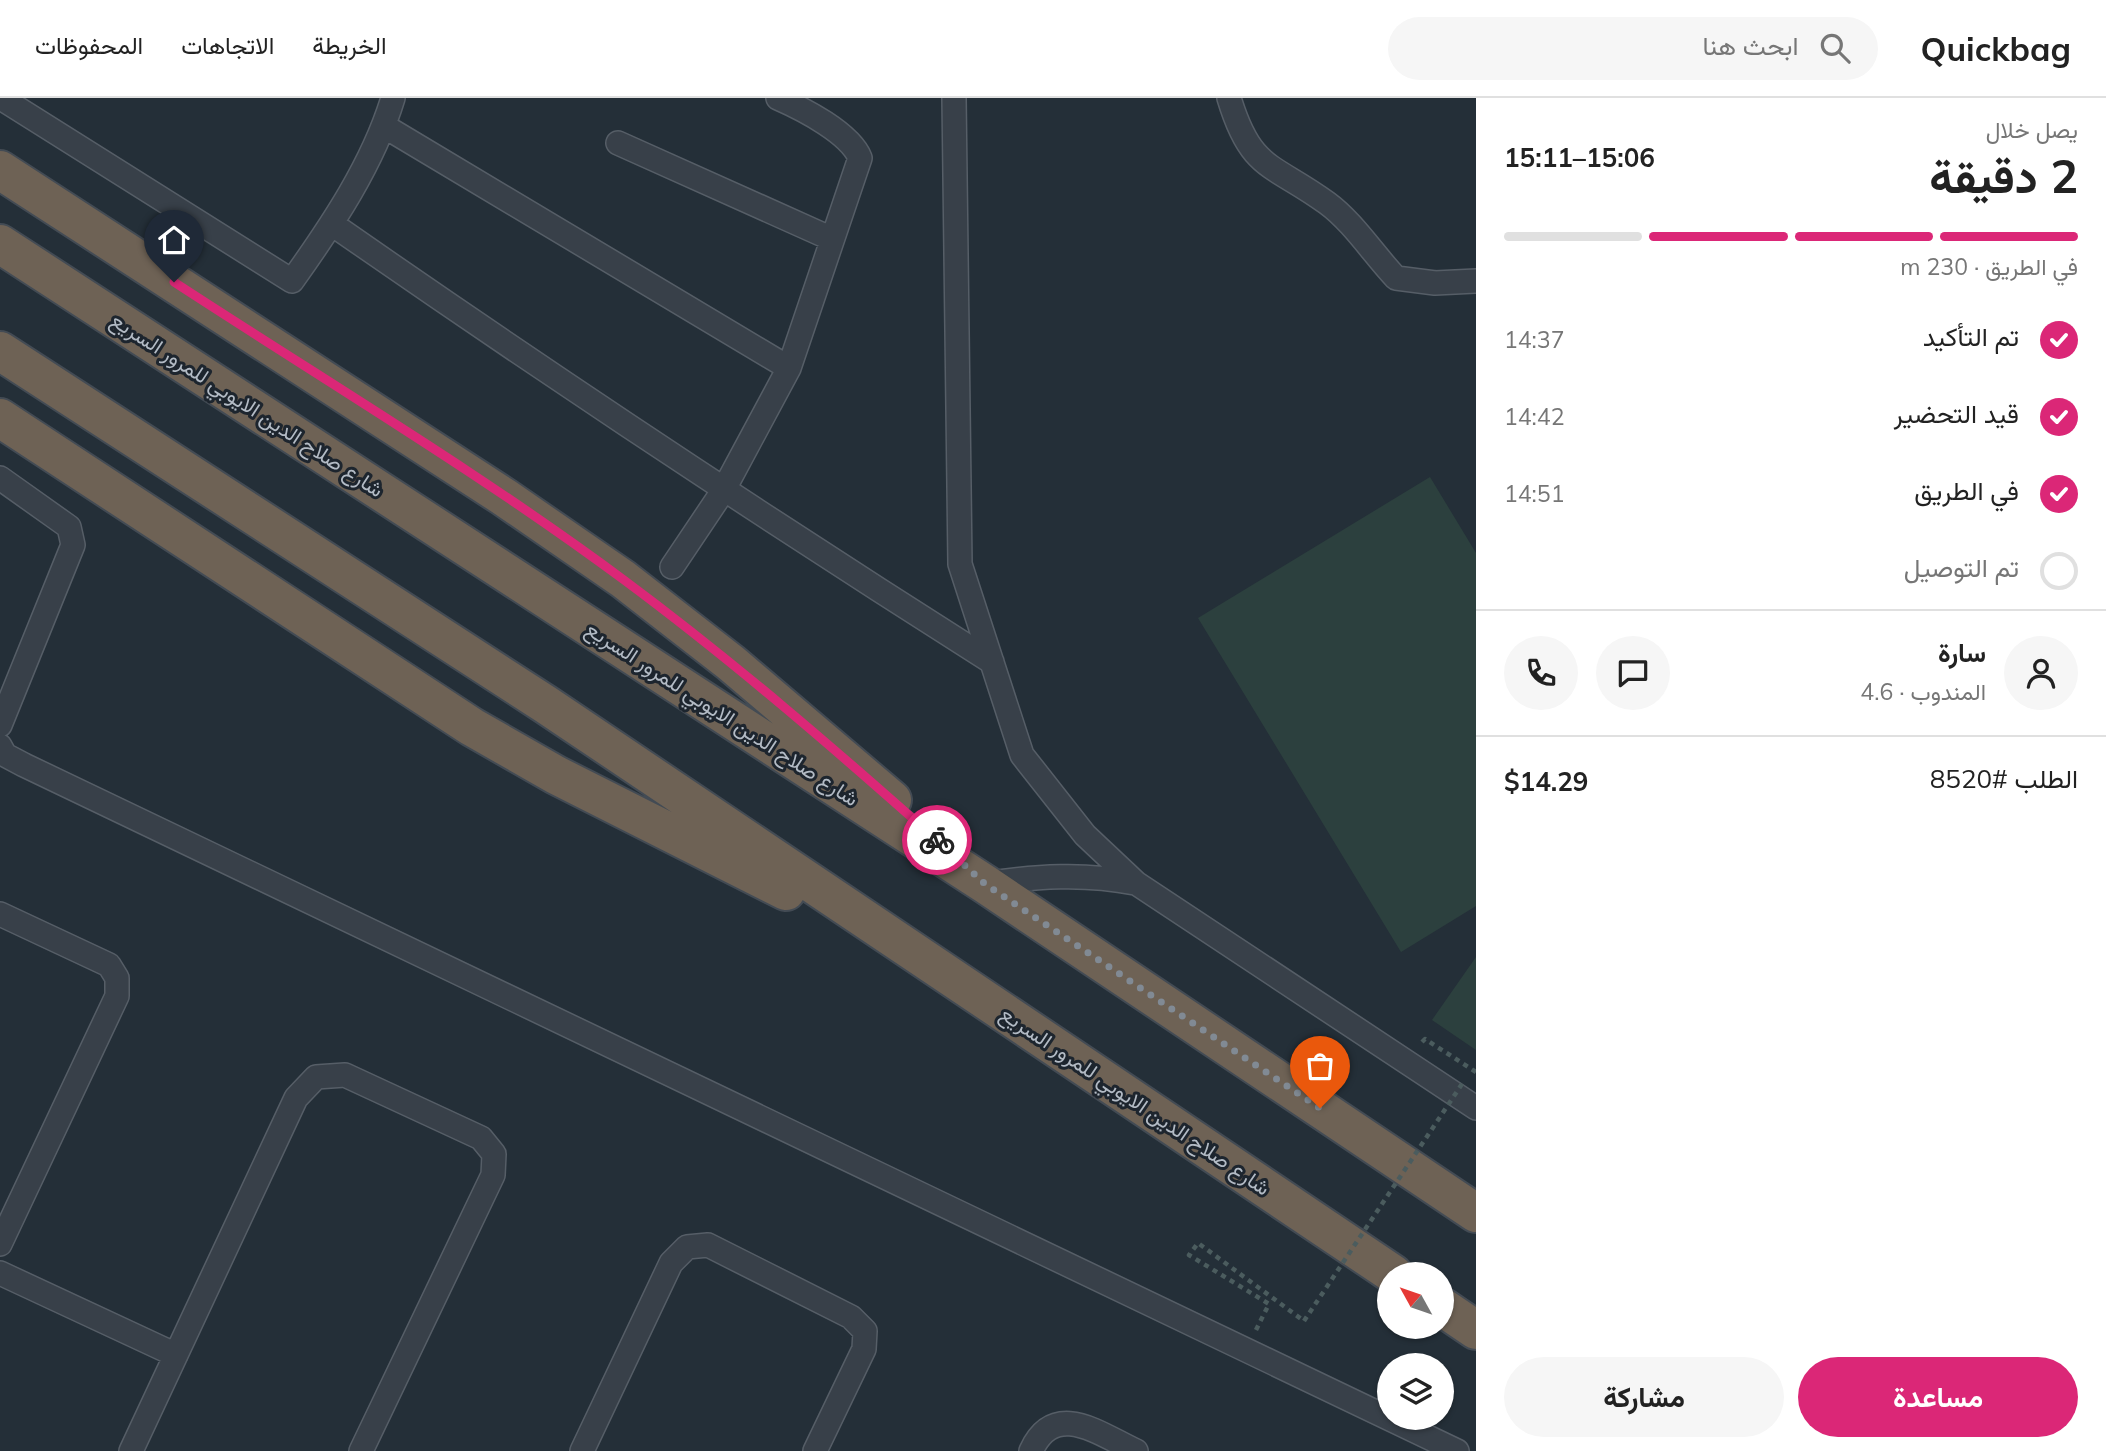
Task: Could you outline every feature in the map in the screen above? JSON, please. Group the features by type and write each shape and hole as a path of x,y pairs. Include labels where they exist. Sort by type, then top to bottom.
{"highway":[{"path":"0,170 504,497 623,579 731,663 985,884"},
{"name":"شارع صلاح الدين الايوبي للمرور السريع","path":"6,248 985,884 1476,1213"},
{"name":"شارع صلاح الدين الايوبي للمرور السريع","path":"0,351 545,704 1377,1263"},
{"path":"0,418 484,734 556,775 804,900 901,944"}],"street":[{"path":"1,98 292,281 332,224 384,126 393,98"},
{"path":"672,568 723,491 789,368 860,158 855,146 801,108 778,98"},
{"path":"954,98 960,564 1022,755 1085,835 1136,883 1476,1108"},
{"path":"1229,98 1239,132 1261,162 1329,204 1396,278 1435,283 1476,281"},
{"path":"384,126 789,368"},
{"path":"618,143 832,239"},
{"path":"332,224 542,370 723,491 992,662"},
{"path":"0,478 69,527 73,545 0,725"},
{"path":"0,746 5,755 24,765 1443,1448"},
{"path":"985,884 1057,876 1104,877 1136,883"},
{"path":"0,915 109,965 117,978 117,996 0,1244"},
{"path":"131,1451 296,1098 316,1077 345,1075 481,1138 494,1154 493,1175 361,1451"},
{"path":"582,1451 671,1262 687,1247 708,1245 851,1317 865,1331 864,1349 815,1451"},
{"path":"0,1273 176,1354"},
{"path":"1456,1316 1476,1348"},
{"path":"1031,1451 1035,1441 1053,1424 1073,1422 1136,1451"}],"path":[{"path":"1269,1304 1189,1255 1198,1243 1304,1321 1464,1081"}],"green space":[{"path":"1430,477 1476,553 1476,906 1401,952 1198,618"},
{"path":"1476,957 1476,1050 1432,1020"}],"way so far":[{"path":"937,840 985,884 1320,1108"}],"route":[{"path":"174,282 504,497 623,579 731,663 937,840"}]}
